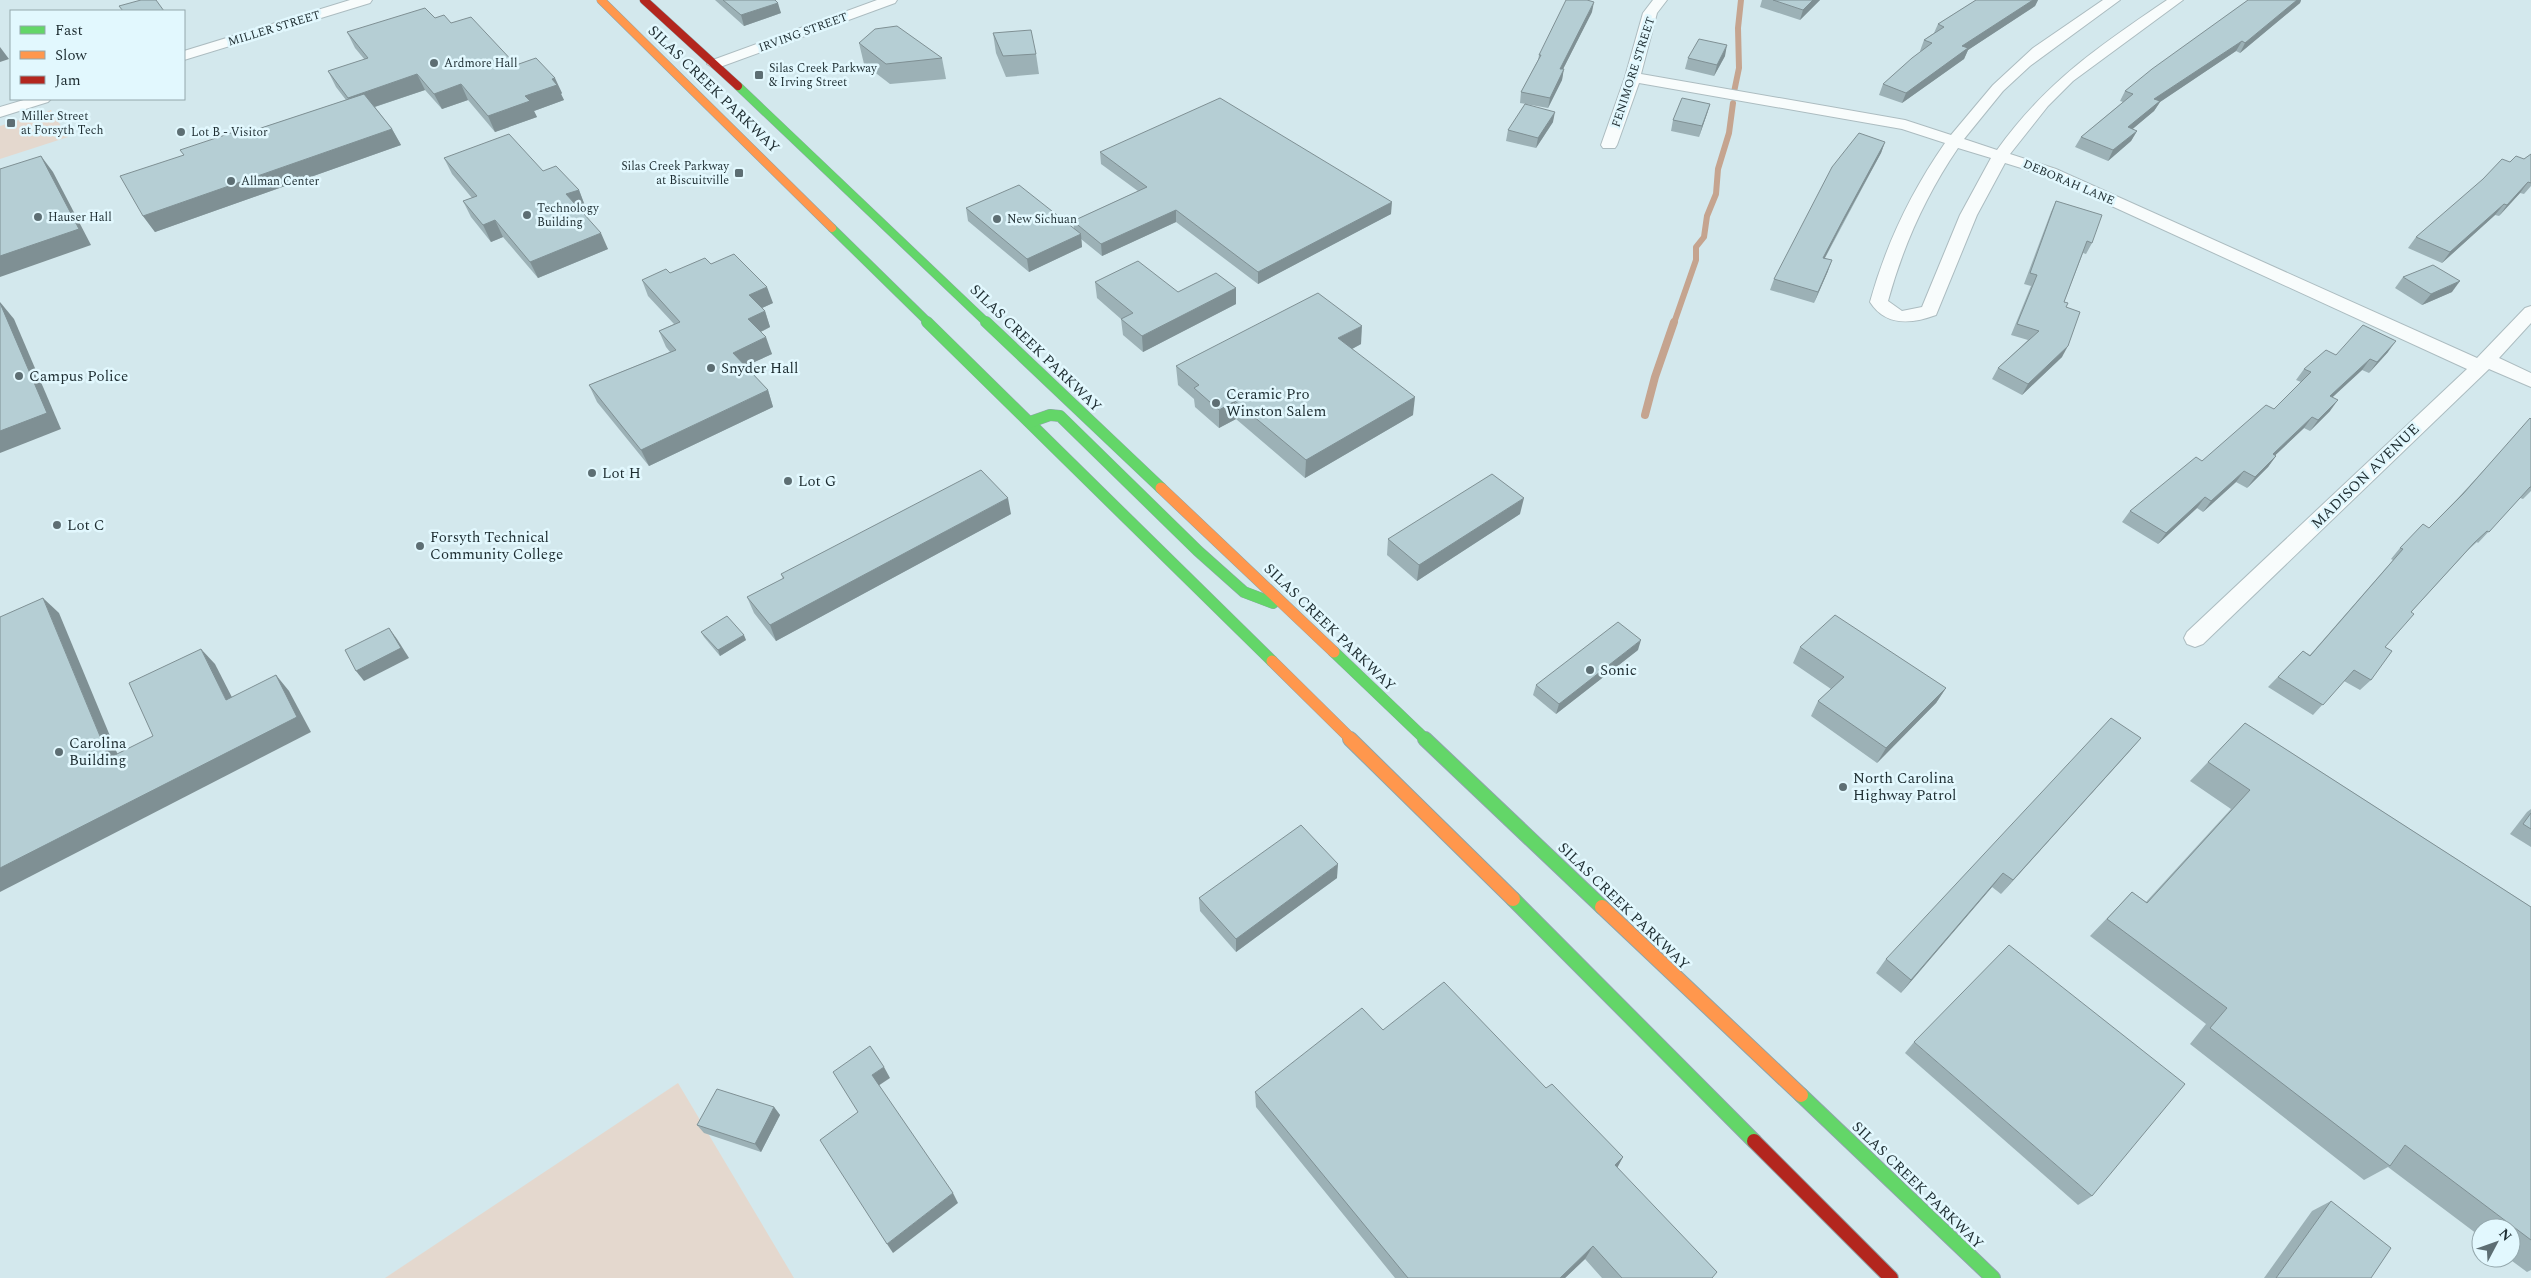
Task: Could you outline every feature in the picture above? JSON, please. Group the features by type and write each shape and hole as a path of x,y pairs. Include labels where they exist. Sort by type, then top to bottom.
{"main road":[{"name":"SILAS CREEK PARKWAY","path":"601,0 1464,850 1891,1278"},
{"name":"SILAS CREEK PARKWAY","path":"644,0 715,64 1993,1278"},
{"path":"1030,422 1050,415 1060,416 1198,552 1244,592 1289,608"}],"street":[{"name":"MILLER STREET","path":"185,56 365,0"},
{"name":"IRVING STREET","path":"715,64 890,0"},
{"name":"FENIMORE STREET","path":"1609,145 1633,77 1650,13 1660,0"},
{"path":"2113,0 2038,53 1998,88 1954,141 1909,218 1882,288 1879,302 1889,313 1903,318 1915,317 1930,311 1966,215 2001,155 2026,120 2068,78 2093,58 2176,0"},
{"name":"DEBORAH LANE","path":"1633,77 1906,125 2001,155 2050,172 2483,363 2531,381"},
{"path":"0,112 40,100"},
{"name":"MADISON AVENUE","path":"2195,638 2483,363 2531,312"}],"shaded area":[{"path":"51,110 68,137 0,159 0,126"},
{"path":"678,1083 794,1278 385,1278"}],"building":[{"path":"141,0 156,0 163,10 122,10 119,6"},
{"path":"723,0 775,0 778,3 741,15"},
{"path":"1566,0 1594,2 1560,69 1564,69 1550,98 1521,92 1541,55 1539,55"},
{"path":"1773,0 1813,0 1803,10"},
{"path":"1976,0 2033,0 1962,46 1968,48 1906,93 1883,84 1932,43 1924,40 1944,27 1938,24"},
{"path":"2248,0 2297,0 2245,43 2242,41 2154,99 2160,101 2128,127 2137,131 2113,150 2081,137 2133,94 2125,91 2152,69"},
{"name":"Ardmore Hall","path":"425,8 435,18 444,15 451,23 471,17 516,65 536,58 555,78 552,79 557,85 525,96 530,101 488,116 461,84 434,94 417,74 348,98 328,71 368,58 347,32"},
{"path":"897,26 942,58 886,64 859,43 875,29"},
{"path":"1031,30 1036,54 1003,56 993,33"},
{"path":"1699,39 1727,45 1717,65 1688,58"},
{"path":"364,94 392,129 143,216 120,176 184,155 180,150 246,128 249,132"},
{"path":"1220,98 1392,202 1258,272 1176,210 1101,244 1073,221 1147,187 1100,152"},
{"path":"1682,98 1710,104 1702,126 1673,120"},
{"path":"1525,104 1555,112 1538,138 1508,130"},
{"path":"1859,133 1885,142 1823,258 1832,260 1818,292 1774,279 1832,167"},
{"name":"Technology Building","path":"509,134 543,171 556,166 579,190 566,194 601,233 530,262 495,220 483,225 463,201 477,196 444,158"},
{"path":"2531,154 2531,183 2528,182 2507,205 2504,204 2450,252 2416,237 2483,179 2502,159 2510,162 2516,156 2524,159"},
{"name":"Hauser Hall","path":"41,156 79,229 0,256 0,169"},
{"path":"1019,185 1081,234 1027,259 966,208"},
{"path":"2056,201 2102,215 2092,243 2087,241 2064,302 2068,303 2066,307 2080,312 2068,346 2028,384 1998,368 2039,331 2017,324 2037,275 2030,273"},
{"name":"Snyder Hall","path":"734,254 767,287 749,295 765,311 748,319 766,337 733,353 768,390 641,450 589,385 676,350 659,331 680,322 642,280 666,269 670,273 705,258 711,264"},
{"path":"1138,261 1178,292 1216,273 1236,288 1142,336 1121,319 1133,313 1095,282"},
{"path":"2433,265 2460,281 2431,294 2403,277"},
{"path":"1318,293 1362,326 1338,338 1415,397 1306,460 1235,401 1219,410 1194,388 1199,385 1176,366"},
{"name":"Campus Police","path":"0,303 47,413 0,431"},
{"path":"2363,325 2396,341 2377,362 2370,359 2330,396 2338,400 2318,420 2312,417 2273,454 2276,456 2255,477 2244,471 2211,501 2205,497 2166,533 2130,511 2196,457 2202,461 2266,405 2274,409 2311,372 2304,369 2326,350 2336,355"},
{"path":"2530,418 2531,487 2489,532 2487,531 2474,543 2411,612 2414,614 2385,647 2392,651 2371,680 2354,670 2323,705 2278,677 2303,651 2310,656 2403,549 2400,548 2423,524 2429,528 2463,494"},
{"path":"981,470 1008,498 770,625 747,597 784,578 781,574"},
{"path":"1492,474 1524,498 1419,565 1388,539"},
{"name":"Carolina Building","path":"43,598 109,758 153,736 129,683 201,649 226,700 276,675 297,717 0,868 0,617"},
{"path":"1835,615 1946,688 1886,748 1818,701 1844,677 1800,647"},
{"path":"727,616 744,635 718,650 701,632"},
{"name":"Sonic","path":"1618,622 1641,640 1559,704 1536,685"},
{"path":"389,628 401,648 356,671 345,650"},
{"path":"2111,718 2141,738 2013,880 2003,873 1911,980 1886,959"},
{"path":"2245,723 2531,907 2531,1240 2521,1232 2521,1218 2502,1218 2405,1145 2390,1166 2210,1028 2227,1008 2107,919 2132,892 2147,903 2250,790 2208,762"},
{"path":"2531,813 2531,829 2523,824"},
{"path":"1301,825 1338,864 1236,939 1199,898"},
{"path":"2009,945 2185,1084 2092,1196 1914,1042"},
{"path":"1444,982 1546,1088 1552,1084 1623,1157 1615,1165 1717,1272 1712,1278 1622,1278 1593,1246 1560,1278 1408,1278 1255,1092 1362,1008 1383,1030"},
{"path":"870,1046 884,1067 872,1075 953,1193 887,1244 820,1140 858,1112 833,1072"},
{"path":"717,1089 774,1107 755,1144 697,1125"},
{"path":"2331,1201 2391,1248 2371,1278 2276,1278"}],"waterway":[{"path":"1734,92 1739,68 1738,28 1741,0"},
{"path":"1674,323 1696,260 1696,247 1704,237 1707,216 1716,194 1718,169 1729,133 1733,103"},
{"path":"1645,415 1655,377 1674,322"}],"traffic: fast":[{"path":"738,86 1161,488"},
{"path":"832,228 1272,661"},
{"path":"1030,422 1050,415 1060,416 1198,551 1244,592 1273,603"},
{"path":"1334,652 1602,907"},
{"path":"1513,899 1754,1141"},
{"path":"1801,1095 1993,1278"}],"traffic: slow":[{"path":"601,0 832,228"},
{"path":"1161,488 1334,652"},
{"path":"1272,661 1513,899"},
{"path":"1602,907 1801,1095"}],"traffic: jam":[{"path":"644,0 738,86"},
{"path":"1754,1141 1891,1278"}],"place":[{"name":"Ardmore Hall","path":"434,63"},
{"name":"Silas Creek Parkway & Irving Street","path":"759,75"},
{"name":"Miller Street at Forsyth Tech","path":"11,123"},
{"name":"Lot B - Visitor","path":"181,132"},
{"name":"Silas Creek Parkway at Biscuitville","path":"739,173"},
{"name":"Allman Center","path":"231,181"},
{"name":"Technology Building","path":"527,215"},
{"name":"Hauser Hall","path":"38,217"},
{"name":"New Sichuan","path":"997,219"},
{"name":"Snyder Hall","path":"711,368"},
{"name":"Campus Police","path":"19,376"},
{"name":"Ceramic Pro Winston Salem","path":"1216,403"},
{"name":"Lot H","path":"592,473"},
{"name":"Lot G","path":"788,481"},
{"name":"Lot C","path":"57,525"},
{"name":"Forsyth Technical Community College","path":"420,546"},
{"name":"Sonic","path":"1590,670"},
{"name":"Carolina Building","path":"59,752"},
{"name":"North Carolina Highway Patrol","path":"1843,787"}]}
